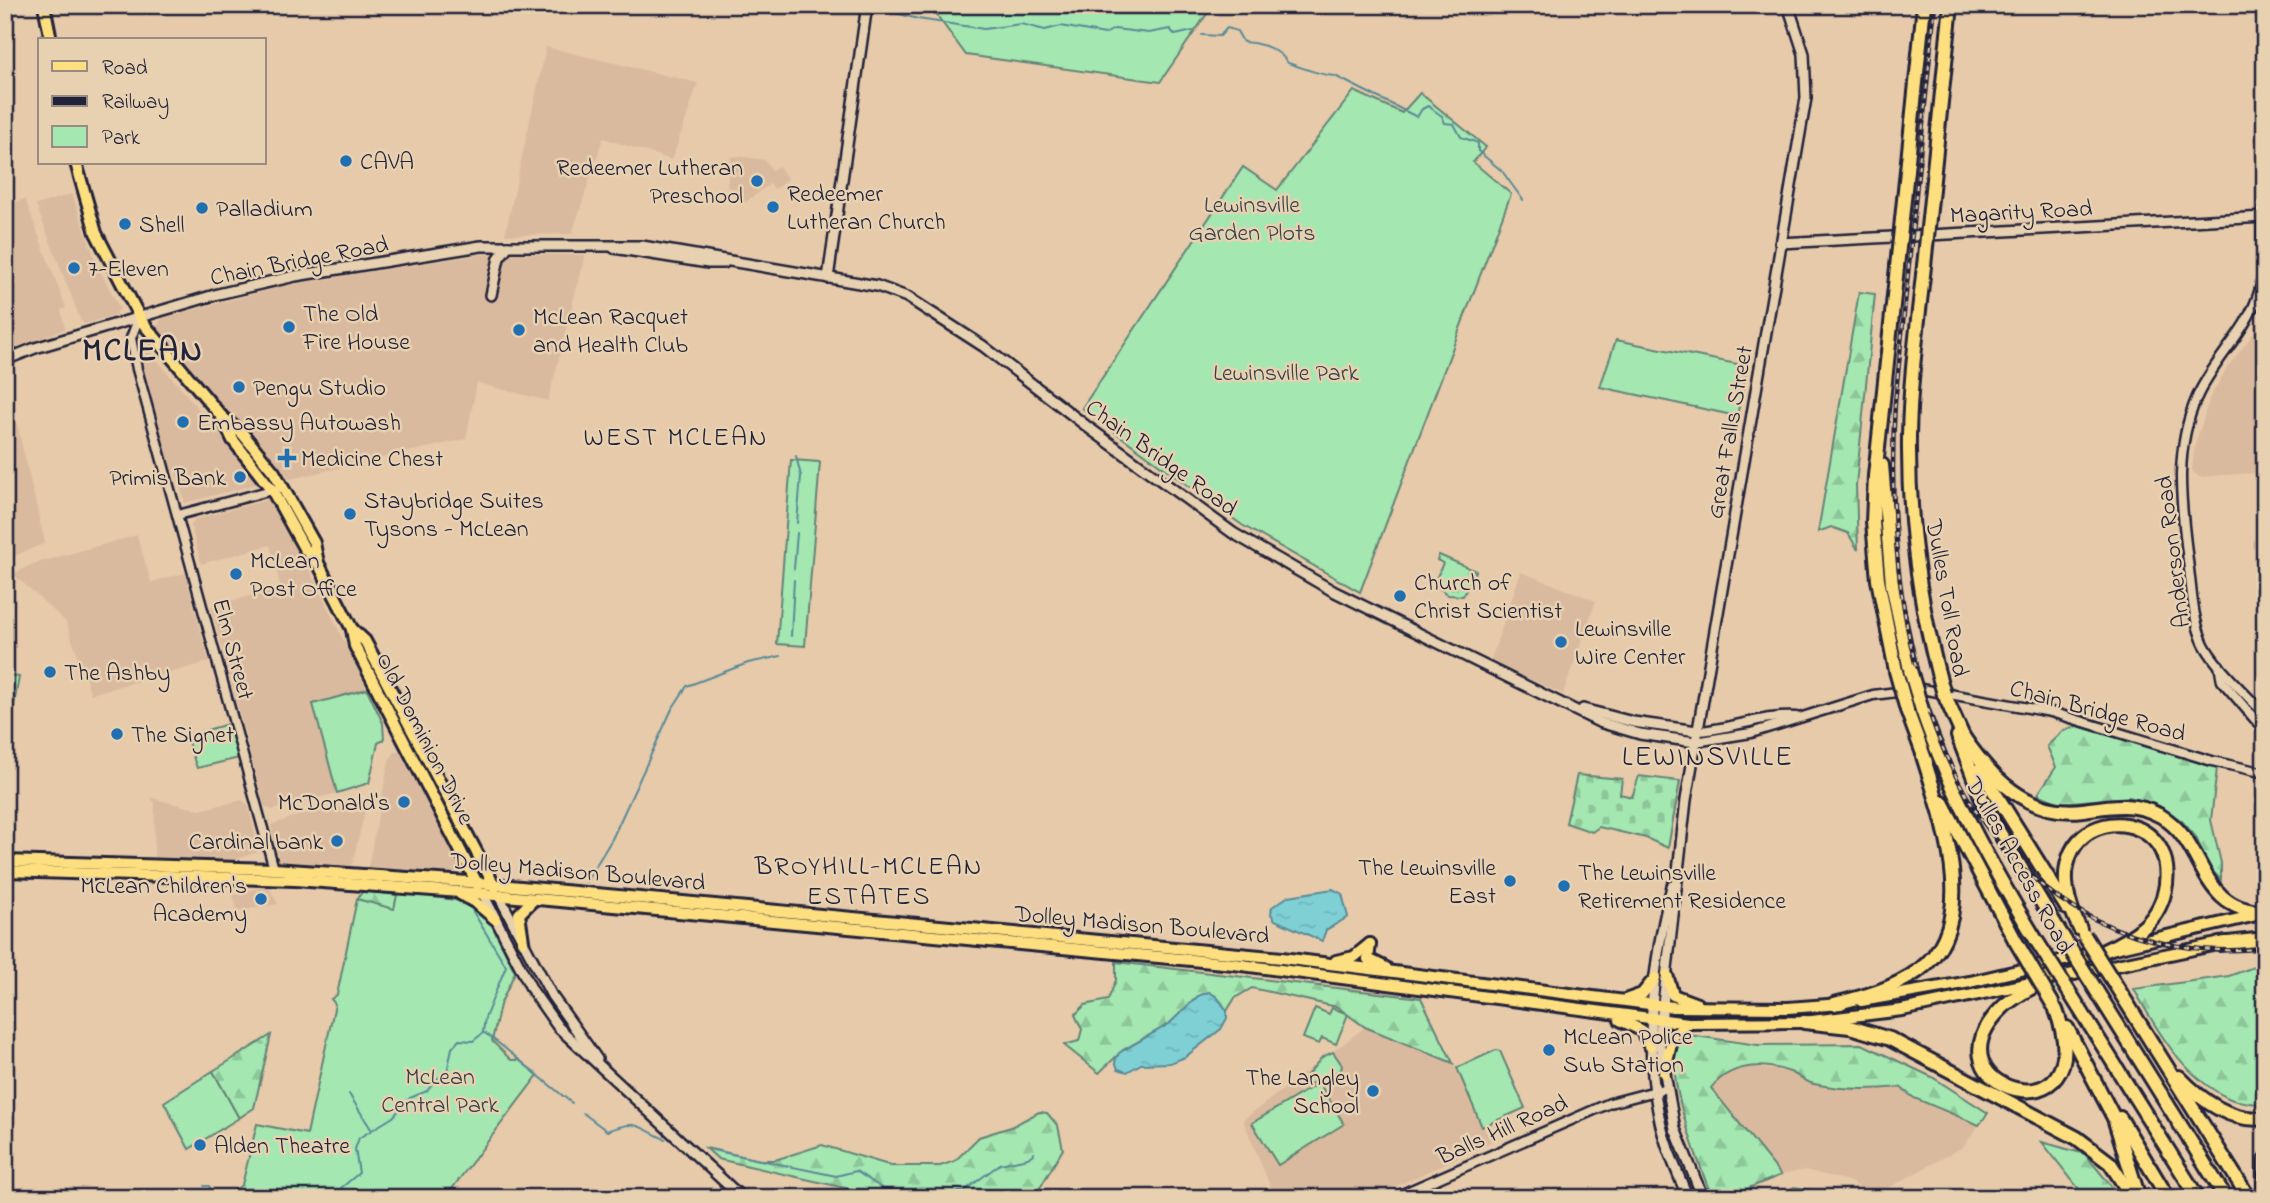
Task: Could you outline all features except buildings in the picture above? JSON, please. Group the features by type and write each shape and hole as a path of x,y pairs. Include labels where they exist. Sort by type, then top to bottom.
{"highway":[{"path":"1834,1004 1884,989 1909,977 1935,955 1948,931 1953,905 1951,865 1923,756 1895,671 1881,602 1873,522 1924,5"},
{"name":"Dulles Toll Road","path":"1944,694 1919,583 1910,488 1911,400 1951,5"},
{"name":"Dulles Access Road","path":"1884,394 1882,456 1886,534 1896,611 1922,710 1946,775 1977,839 2036,940 2198,1198"},
{"name":"Dulles Access Road","path":"1944,694 1964,758 1987,812 2226,1198"},
{"name":"Dulles Toll Road","path":"1952,714 1962,735 2082,932 2249,1198"},
{"path":"1962,735 2003,785 2036,804 2071,811 2119,804 2158,814 2189,841 2206,880 2219,895 2243,908 2265,912"},
{"path":"1923,756 1962,842 2015,940 2168,1198"},
{"path":"2082,932 2068,898 2065,879 2066,864 2076,844 2092,830 2111,824 2130,825 2143,831 2162,853 2166,874 2164,894 2155,915 2141,931 2104,951"},
{"path":"2219,944 2265,939"},
{"path":"2048,978 2010,1001 1989,1025 1982,1042 1982,1058 1988,1073 1998,1084 2027,1092 2041,1088 2054,1078 2063,1065 2066,1050 2055,1008"},
{"path":"1804,1022 1850,1027 1890,1039 2077,1138 2110,1163 2133,1198"},
{"path":"2158,1054 2190,1088 2211,1104 2240,1117 2265,1118"},
{"path":"2093,1073 2122,1140 2139,1198"},
{"path":"2265,1160 2265,1196"}],"main road":[{"path":"44,5 51,38"},
{"path":"828,278 867,5"},
{"name":"Great Falls Street","path":"1655,1020 1661,977 1664,918 1677,867 1695,742 1807,84 1801,38 1788,5"},
{"name":"Old Dominion Drive","path":"76,164 96,233 139,317 222,418 233,440 272,490 304,548 318,564 352,629 355,646 495,919 549,1014 585,1054 607,1070 742,1198"},
{"name":"Magarity Road","path":"1780,243 2263,217"},
{"name":"Chain Bridge Road","path":"5,360 25,351 139,317 295,276 474,247 609,247 632,244 709,255 729,262 882,287 905,296 991,351 1089,428 1233,533 1333,591 1481,666 1572,706 1611,727 1695,742"},
{"path":"491,295 499,258 508,246"},
{"name":"Old Dominion Drive","path":"222,418 242,433 284,487 314,543 318,564"},
{"name":"Old Dominion Drive","path":"352,629 365,641 552,996 607,1070"},
{"name":"Chain Bridge Road","path":"1572,706 1633,722 1697,731"},
{"name":"Dolley Madison Boulevard","path":"5,860 274,869 356,879 453,886 477,883 1296,960 1620,1002 1724,1010 1834,1004 1958,984 2265,912"},
{"path":"467,864 453,886 495,919"},
{"name":"Dolley Madison Boulevard","path":"5,871 340,883 382,875 499,896 1234,964 1688,1024 1804,1022 1902,1010 2265,934"},
{"path":"523,941 519,914 534,899"},
{"path":"1296,960 1344,961 1370,944 1367,956 1375,964 1420,976"},
{"path":"1620,1002 1642,994 1661,977 1677,997 1724,1010"},
{"path":"1601,1013 1636,1027 1650,1046"},
{"path":"1655,1020 1650,1046 1655,1090 1663,1132 1688,1198"},
{"path":"1655,1020 1675,1129 1704,1196"},
{"path":"1664,1073 1673,1036 1688,1024"}],"street":[{"name":"Anderson Road","path":"2265,198 2264,266 2259,293 2249,317 2198,395 2186,429 2180,464 2180,494 2196,622 2204,643 2219,665 2265,714"},
{"name":"Elm Street","path":"139,317 131,338 134,359 274,869"},
{"path":"178,515 284,487"},
{"name":"Anderson Road","path":"2219,665 2222,681 2265,731"},
{"name":"Chain Bridge Road","path":"1695,742 1738,736 1881,693 1907,689 1935,690 2063,715 2212,761 2265,774"},
{"name":"Chain Bridge Road","path":"1697,731 1720,730 1782,716 1798,718"},
{"name":"Balls Hill Road","path":"1393,1198 1609,1103 1667,1088"}],"shaded area":[{"path":"546,47 698,83 672,160 603,138 572,234 505,235"},
{"name":"Redeemer Lutheran Preschool","path":"731,157 765,160 772,170 778,166 788,179 775,189 770,184 743,204 738,203 740,190 727,187"},
{"path":"72,194 98,267 120,309 115,315 85,324 81,321 36,205"},
{"path":"25,199 66,308 61,310 65,329 5,351 5,205"},
{"path":"490,253 585,255 548,401 477,383 466,439 290,479 284,478 156,328 162,318 288,285"},
{"path":"2265,319 2265,472 2199,477 2192,471 2194,449 2210,397 2227,368"},
{"path":"140,340 257,478 257,484 185,503 175,471 171,472 139,352"},
{"path":"5,373 45,543 5,560"},
{"path":"271,499 296,542 367,689 313,704 337,793 272,810 264,806 211,606 281,588 270,545 201,564 191,526 195,519"},
{"path":"137,535 151,582 185,573 209,662 91,694 66,622 13,574 33,564"},
{"path":"1521,572 1596,601 1563,694 1490,662"},
{"path":"395,752 401,752 454,854 458,867 454,874 368,867 389,760"},
{"path":"151,798 200,810 242,800 248,805 259,851 233,861 154,860 155,803"},
{"path":"361,804 365,811 352,865 344,869 322,869 280,864 271,825 299,815"},
{"path":"268,886 278,904 238,911 233,895"},
{"name":"The Langley School","path":"1365,1027 1453,1063 1491,1142 1371,1198 1275,1198 1243,1120"},
{"path":"1745,1066 1790,1072 1811,1084 1868,1090 1900,1086 1914,1098 1979,1125 1963,1147 1881,1192 1870,1193 1849,1181 1804,1170 1781,1175 1711,1088 1721,1075"}],"green space":[{"path":"943,5 1213,5 1160,82 966,55 936,14"},
{"name":"Lewinsville Park","path":"1354,91 1402,113 1420,93 1486,147 1473,162 1511,194 1360,592 1242,525 1082,408 1243,167 1277,190"},
{"path":"1859,292 1875,294 1856,485 1858,550 1848,533 1831,527 1818,532"},
{"path":"1616,340 1747,366 1737,416 1600,387"},
{"path":"791,460 820,462 805,646 777,644"},
{"path":"1439,555 1476,571 1463,596 1448,595 1434,584 1443,563 1437,560"},
{"path":"5,674 19,677 13,710 5,708"},
{"path":"367,689 383,723 384,740 378,743 369,783 337,793 313,704"},
{"path":"228,724 239,758 197,768 186,736"},
{"path":"2078,726 2217,768 2211,820 2221,863 2221,880 2208,866 2196,837 2182,821 2154,804 2129,797 2059,803 2038,794 2056,767 2047,746 2063,731"},
{"path":"1577,775 1622,779 1620,794 1632,797 1639,776 1680,781 1668,848 1646,838 1599,827 1592,832 1566,823"},
{"name":"McLean Central Park","path":"392,890 473,903 490,921 515,972 500,1005 492,1041 511,1060 519,1060 538,1075 445,1198 222,1198 242,1185 257,1124 307,1134 335,1004 331,999 337,995 357,899 392,908"},
{"path":"363,891 397,895 394,909 357,899"},
{"path":"1116,962 1421,998 1453,1063 1365,1027 1337,1007 1252,988 1235,998 1227,1011 1217,997 1209,992 1198,996 1169,1024 1123,1050 1099,1073 1064,1045 1079,1041 1082,1029 1075,1015 1085,1005 1108,1000 1116,980"},
{"path":"2265,963 2265,1105 2232,1100 2198,1078 2162,1036 2134,989 2229,976"},
{"path":"1315,1008 1329,1014 1332,1008 1348,1014 1336,1044 1322,1038 1319,1044 1303,1038"},
{"path":"1682,1034 1758,1045 1862,1044 1932,1077 1988,1113 1979,1125 1914,1098 1900,1087 1835,1087 1811,1083 1793,1073 1768,1067 1737,1070 1727,1074 1711,1088 1781,1175 1724,1198 1712,1198 1677,1090 1674,1068 1676,1048"},
{"path":"271,1035 254,1108 239,1118 213,1071"},
{"path":"1496,1050 1500,1051 1525,1108 1482,1127 1457,1068"},
{"path":"1333,1052 1342,1065 1341,1070 1301,1088 1300,1084 1322,1057"},
{"path":"213,1071 239,1118 189,1149 164,1102"},
{"path":"1319,1083 1344,1124 1278,1165 1252,1123"},
{"path":"1039,1112 1047,1113 1058,1126 1063,1149 1034,1198 889,1198 718,1159 706,1148 760,1160 775,1160 822,1145 892,1166 940,1166 955,1161 979,1137 1011,1127"},
{"path":"2042,1142 2085,1154 2121,1198 2086,1198"},
{"path":"1794,1187 1824,1192 1829,1198 1776,1198"}],"water":[{"path":"1333,889 1342,894 1348,917 1326,930 1322,941 1275,920 1271,914 1272,907 1289,896"},
{"path":"1209,992 1217,997 1227,1011 1227,1018 1221,1029 1185,1057 1170,1063 1141,1064 1127,1072 1118,1069 1115,1061 1119,1053 1169,1024 1198,996"}],"waterway":[{"path":"881,9 918,19 984,29 1021,24 1045,30 1061,26 1105,34 1114,29 1149,33 1170,29 1175,35 1193,31"},
{"path":"1202,35 1220,36 1227,28 1237,31 1243,42 1268,47 1288,63 1335,76 1417,117 1422,109 1428,106 1442,116 1445,123 1454,124 1461,137 1478,143 1478,151 1502,171 1523,200"},
{"path":"796,456 801,476 797,523"},
{"path":"794,569 797,533"},
{"path":"791,636 794,580"},
{"path":"586,882 612,839 672,709 687,686 748,663 781,656"},
{"path":"472,910 506,966 485,1018 483,1032"},
{"path":"338,1198 341,1188 359,1173 355,1149 359,1138 393,1117 410,1098 427,1091 435,1080 447,1072 452,1048 459,1040 473,1041 483,1033"},
{"path":"484,1033 572,1103"},
{"path":"349,1094 371,1129"},
{"path":"583,1113 607,1131 632,1125 665,1139"},
{"path":"712,1150 836,1176 856,1171 883,1189 951,1194 964,1191 1000,1164 1028,1158 1034,1153"},
{"path":"204,1186 209,1186 213,1194"}],"railway":[{"path":"1935,5 1895,403 1893,473 1896,547 1906,621 1924,695 1950,764 1986,826 2034,879 2094,919 2135,935 2199,949 2265,948"}],"place":[{"name":"CAVA","path":"346,161"},
{"name":"Redeemer Lutheran Preschool","path":"757,181"},
{"name":"Redeemer Lutheran Church","path":"773,207"},
{"name":"Palladium","path":"202,208"},
{"name":"Shell","path":"125,224"},
{"name":"7-Eleven","path":"74,268"},
{"name":"The Old Fire House","path":"289,327"},
{"name":"McLean Racquet and Health Club","path":"519,330"},
{"name":"Pengu Studio","path":"239,387"},
{"name":"Embassy Autowash","path":"183,422"},
{"name":"Medicine Chest","path":"287,458"},
{"name":"Primis Bank","path":"240,477"},
{"name":"Staybridge Suites Tysons - McLean","path":"350,514"},
{"name":"McLean Post Office","path":"236,574"},
{"name":"Church of Christ Scientist","path":"1400,596"},
{"name":"Lewinsville Wire Center","path":"1561,642"},
{"name":"The Ashby","path":"50,672"},
{"name":"The Signet","path":"117,734"},
{"name":"McDonald's","path":"404,802"},
{"name":"Cardinal bank","path":"337,841"},
{"name":"The Lewinsville East","path":"1510,881"},
{"name":"The Lewinsville Retirement Residence","path":"1564,886"},
{"name":"McLean Children's Academy","path":"261,899"},
{"name":"McLean Police Sub Station","path":"1549,1050"},
{"name":"The Langley School","path":"1373,1091"},
{"name":"Alden Theatre","path":"200,1145"}],"district":[{"name":"MCLEAN","path":"143,349"},
{"name":"WEST MCLEAN","path":"676,436"},
{"name":"LEWINSVILLE","path":"1708,755"},
{"name":"BROYHILL-MCLEAN ESTATES","path":"869,880"}],"park label":[{"name":"Lewinsville Garden Plots","path":"1252,218"}]}
